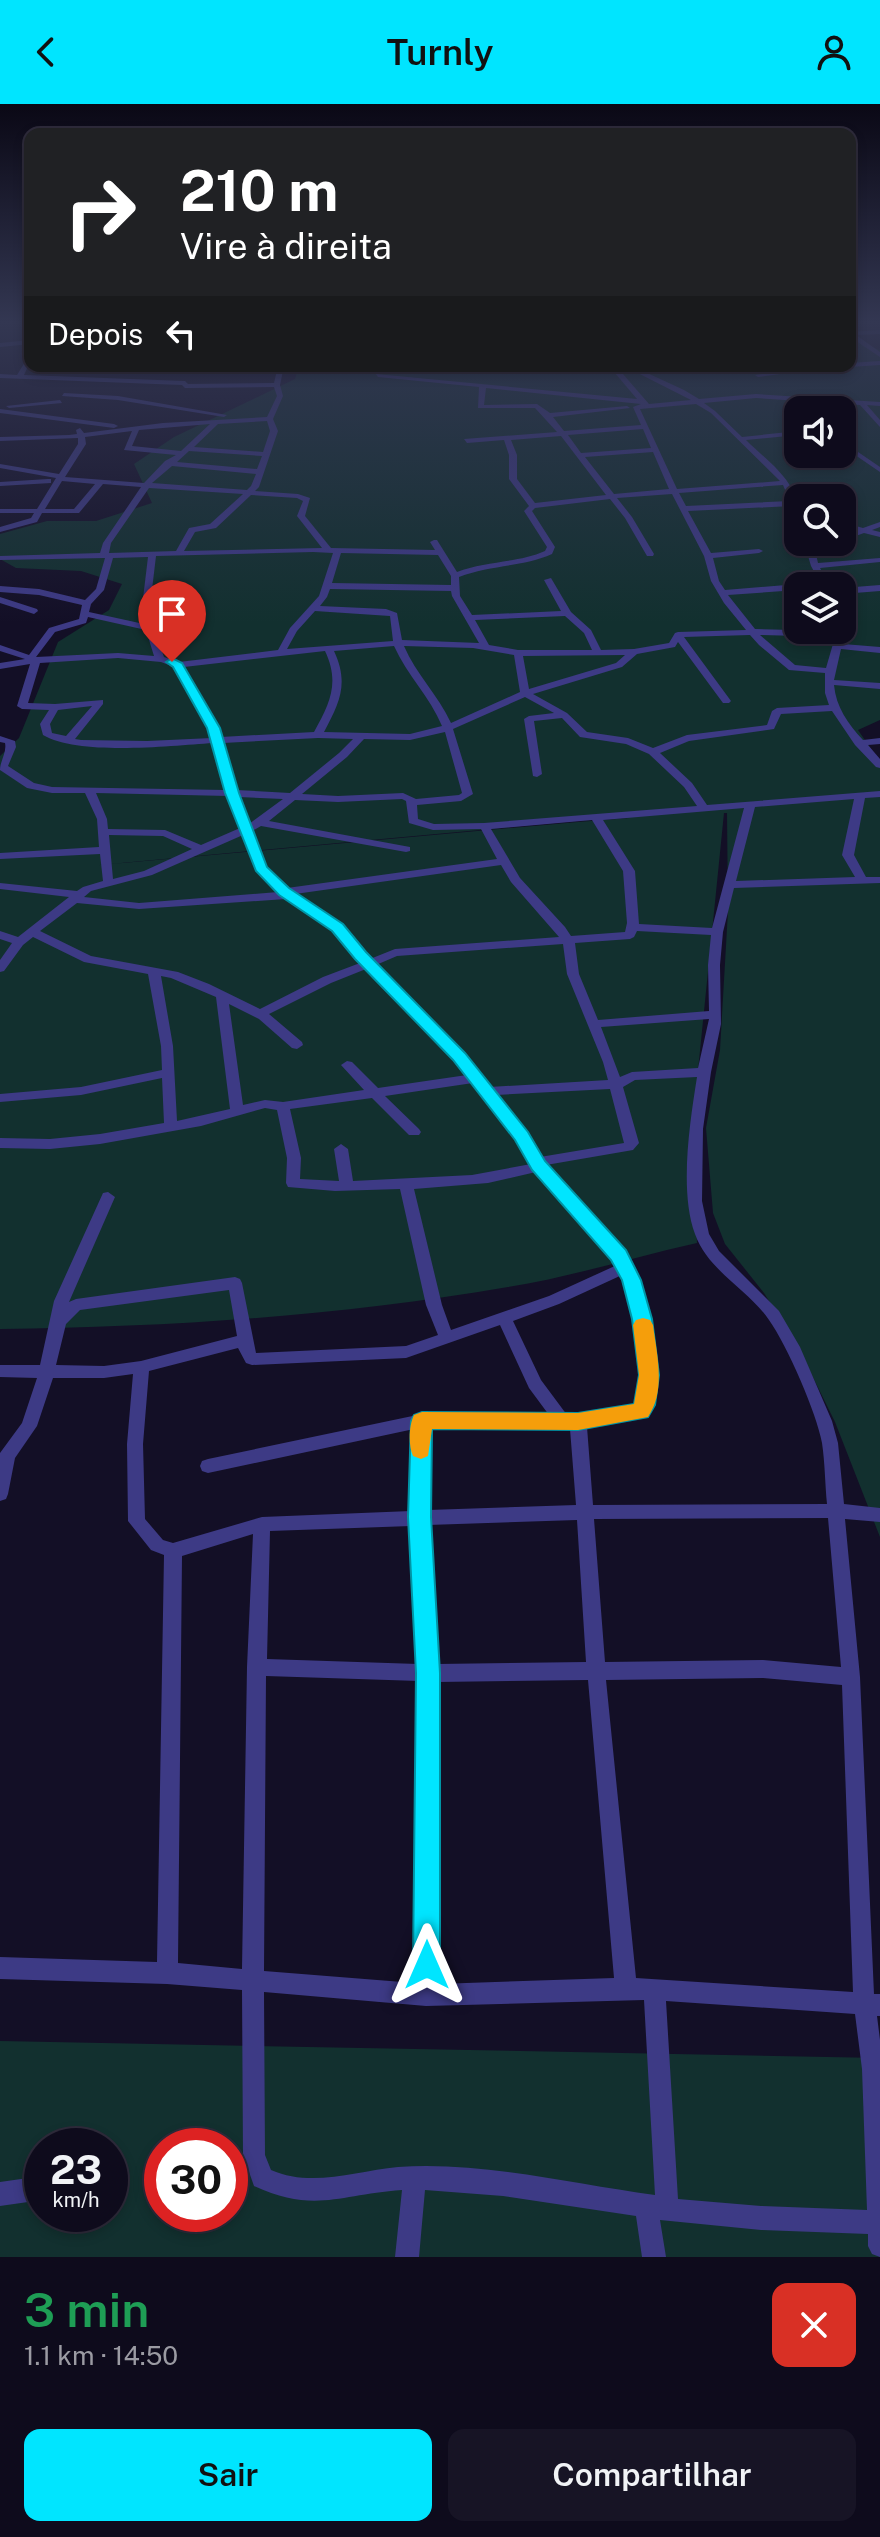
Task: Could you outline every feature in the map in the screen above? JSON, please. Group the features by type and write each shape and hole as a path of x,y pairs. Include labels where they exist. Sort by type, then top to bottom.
{"street":[{"path":"0,530 29,522 40,510 82,444 80,430 83,422 112,426 145,421"},
{"path":"0,439 82,436 136,430 153,421"},
{"path":"200,421 220,421"},
{"path":"178,554 192,530 213,526 248,493 260,472 274,431 271,421"},
{"path":"553,421 613,496 650,554"},
{"path":"645,421 654,450 708,556 710,571 722,593 754,632 792,668 880,686"},
{"path":"721,421 786,483"},
{"path":"68,741 100,702 55,707 22,706 33,659 52,630 82,622 87,603 100,590 107,543 146,485 216,422"},
{"path":"467,441 646,427"},
{"path":"136,430 127,448 266,454"},
{"path":"740,439 784,434"},
{"path":"507,439 513,455 513,479 533,506"},
{"path":"579,455 654,450"},
{"path":"856,454 880,470"},
{"path":"862,458 880,457"},
{"path":"168,463 260,472"},
{"path":"0,466 60,479 305,498 307,505 301,516 333,550"},
{"path":"0,484 60,479"},
{"path":"0,511 77,511 100,483"},
{"path":"455,576 477,567 536,558 549,552 551,547 546,537 528,511 533,506 613,496 786,483"},
{"path":"683,509 784,503"},
{"path":"856,533 880,524"},
{"path":"856,529 880,535"},
{"path":"434,542 455,576 454,588 485,646"},
{"path":"281,652 293,630 314,608 328,586 333,550"},
{"path":"0,558 333,550 441,553"},
{"path":"708,556 759,551"},
{"path":"152,554 145,609 160,659"},
{"path":"813,556 818,572"},
{"path":"815,566 880,560"},
{"path":"548,580 567,613 588,632 598,652"},
{"path":"328,586 454,588"},
{"path":"722,593 784,588"},
{"path":"856,590 880,588"},
{"path":"0,589 39,592 87,603"},
{"path":"0,600 34,611"},
{"path":"0,739 10,741 11,747 1,764 10,773 39,788 232,793 289,798 403,796 412,802 467,797 448,728 438,706 406,664 397,643 392,613 314,608"},
{"path":"470,618 567,613"},
{"path":"86,614 149,628"},
{"path":"678,635 784,632"},
{"path":"0,666 33,659 160,659 178,665 281,652 397,643 485,646 518,653 634,652 672,645 678,635"},
{"path":"678,635 726,701"},
{"path":"878,760 859,743 834,708 830,676 839,646 880,650"},
{"path":"0,648 33,659"},
{"path":"318,735 336,700 337,667 328,648"},
{"path":"55,707 45,724 45,731 68,741 147,744 318,735 410,737 448,728 525,693 619,665 634,652"},
{"path":"518,653 525,693"},
{"path":"178,665 219,741 232,793 261,868 287,894 337,927 459,1056 488,1091 538,1164 606,1238 626,1267 642,1319 649,1375 645,1405 641,1411 625,1416 570,1421 422,1421 208,1466"},
{"path":"525,693 564,715 584,735 628,741 653,752 688,785 705,809"},
{"path":"653,752 687,738 771,727 777,711 834,708"},
{"path":"537,774 529,719 564,715"},
{"path":"0,968 19,942 77,897 108,881 148,873 260,823 343,755 362,735"},
{"path":"859,743 880,741"},
{"path":"0,784 10,773"},
{"path":"89,790 98,806 104,832 108,881"},
{"path":"412,802 413,821 420,825 484,826 880,794"},
{"path":"860,796 848,855 863,881"},
{"path":"750,806 717,932 714,1015 704,1072 695,1201 702,1234 714,1255 774,1315 792,1347 824,1421 830,1443 851,1677 872,2003 880,2246"},
{"path":"258,1015 368,963 413,949 630,935 633,927 629,871 595,816"},
{"path":"260,823 406,849"},
{"path":"283,1106 294,1158 293,1183 347,1186 489,1180 538,1164 631,1145 630,1129 617,1084 573,974 571,947 546,911 515,880 484,826"},
{"path":"104,832 165,833 200,849"},
{"path":"0,856 104,850"},
{"path":"0,886 139,906 287,894 503,861"},
{"path":"730,885 880,880"},
{"path":"633,927 717,932"},
{"path":"34,933 88,959 184,979 258,1015 297,1045"},
{"path":"0,935 19,942"},
{"path":"154,971 167,1046 171,1127"},
{"path":"222,996 237,1112"},
{"path":"594,1024 714,1015"},
{"path":"347,1065 414,1132"},
{"path":"488,1091 617,1084 632,1076 704,1072"},
{"path":"0,1098 81,1091 167,1073"},
{"path":"0,1143 50,1144 88,1140 171,1127 265,1104 283,1106 476,1078"},
{"path":"341,1149 347,1186"},
{"path":"406,1184 434,1305 447,1339"},
{"path":"0,1494 7,1456 29,1426 49,1369 59,1321 69,1303 108,1197"},
{"path":"69,1303 235,1283 245,1340 252,1359 406,1352 504,1318 626,1267"},
{"path":"504,1318 535,1384 570,1421 583,1512 626,1988"},
{"path":"0,1371 49,1369 104,1372 141,1367 245,1340"},
{"path":"141,1367 135,1444 137,1521 157,1545 173,1551 262,1524 583,1512 835,1511 880,1515"},
{"path":"422,1421 419,1517 428,1673 426,1995"},
{"path":"262,1524 256,1667 253,1980 254,2155 262,2178 280,2189 301,2190 415,2177 578,2193 657,2207 754,2217 877,2222"},
{"path":"167,1973 173,1551"},
{"path":"256,1667 428,1673 763,1669 851,1677"},
{"path":"0,1968 167,1973 426,1995 626,1988 872,2003"},
{"path":"654,1989 657,2207 654,2257"},
{"path":"407,2257 415,2177"},
{"path":"0,2194 24,2191"}],"green space":[{"path":"206,421 784,421 784,468 856,468 856,421 880,421 880,720 858,730 880,762 880,1537 835,1422 799,1349 764,1293 725,1244 713,1213 706,1128 720,1050 728,911 727,813 724,813 692,1130 697,1243 532,1283 382,1306 127,1326 0,1329 0,756 19,738 58,642 109,610 122,584 81,571 16,568 0,559 0,534 47,521 96,521 152,503 134,464 174,437","holes":["629,818 89,866 577,821"]},
{"path":"0,2041 880,2058 880,2257 0,2257"}],"slow traffic":[{"path":"421,1450 422,1421 578,1422 641,1411 647,1397 649,1375 643,1325"}],"route":[{"path":"172,662 178,665 214,728 232,793 261,868 284,892 337,927 360,956 459,1056 488,1091 539,1166 619,1255 632,1280 642,1319 649,1375 647,1397 641,1411 578,1422 422,1421 419,1517 428,1673 427,1965"}]}
